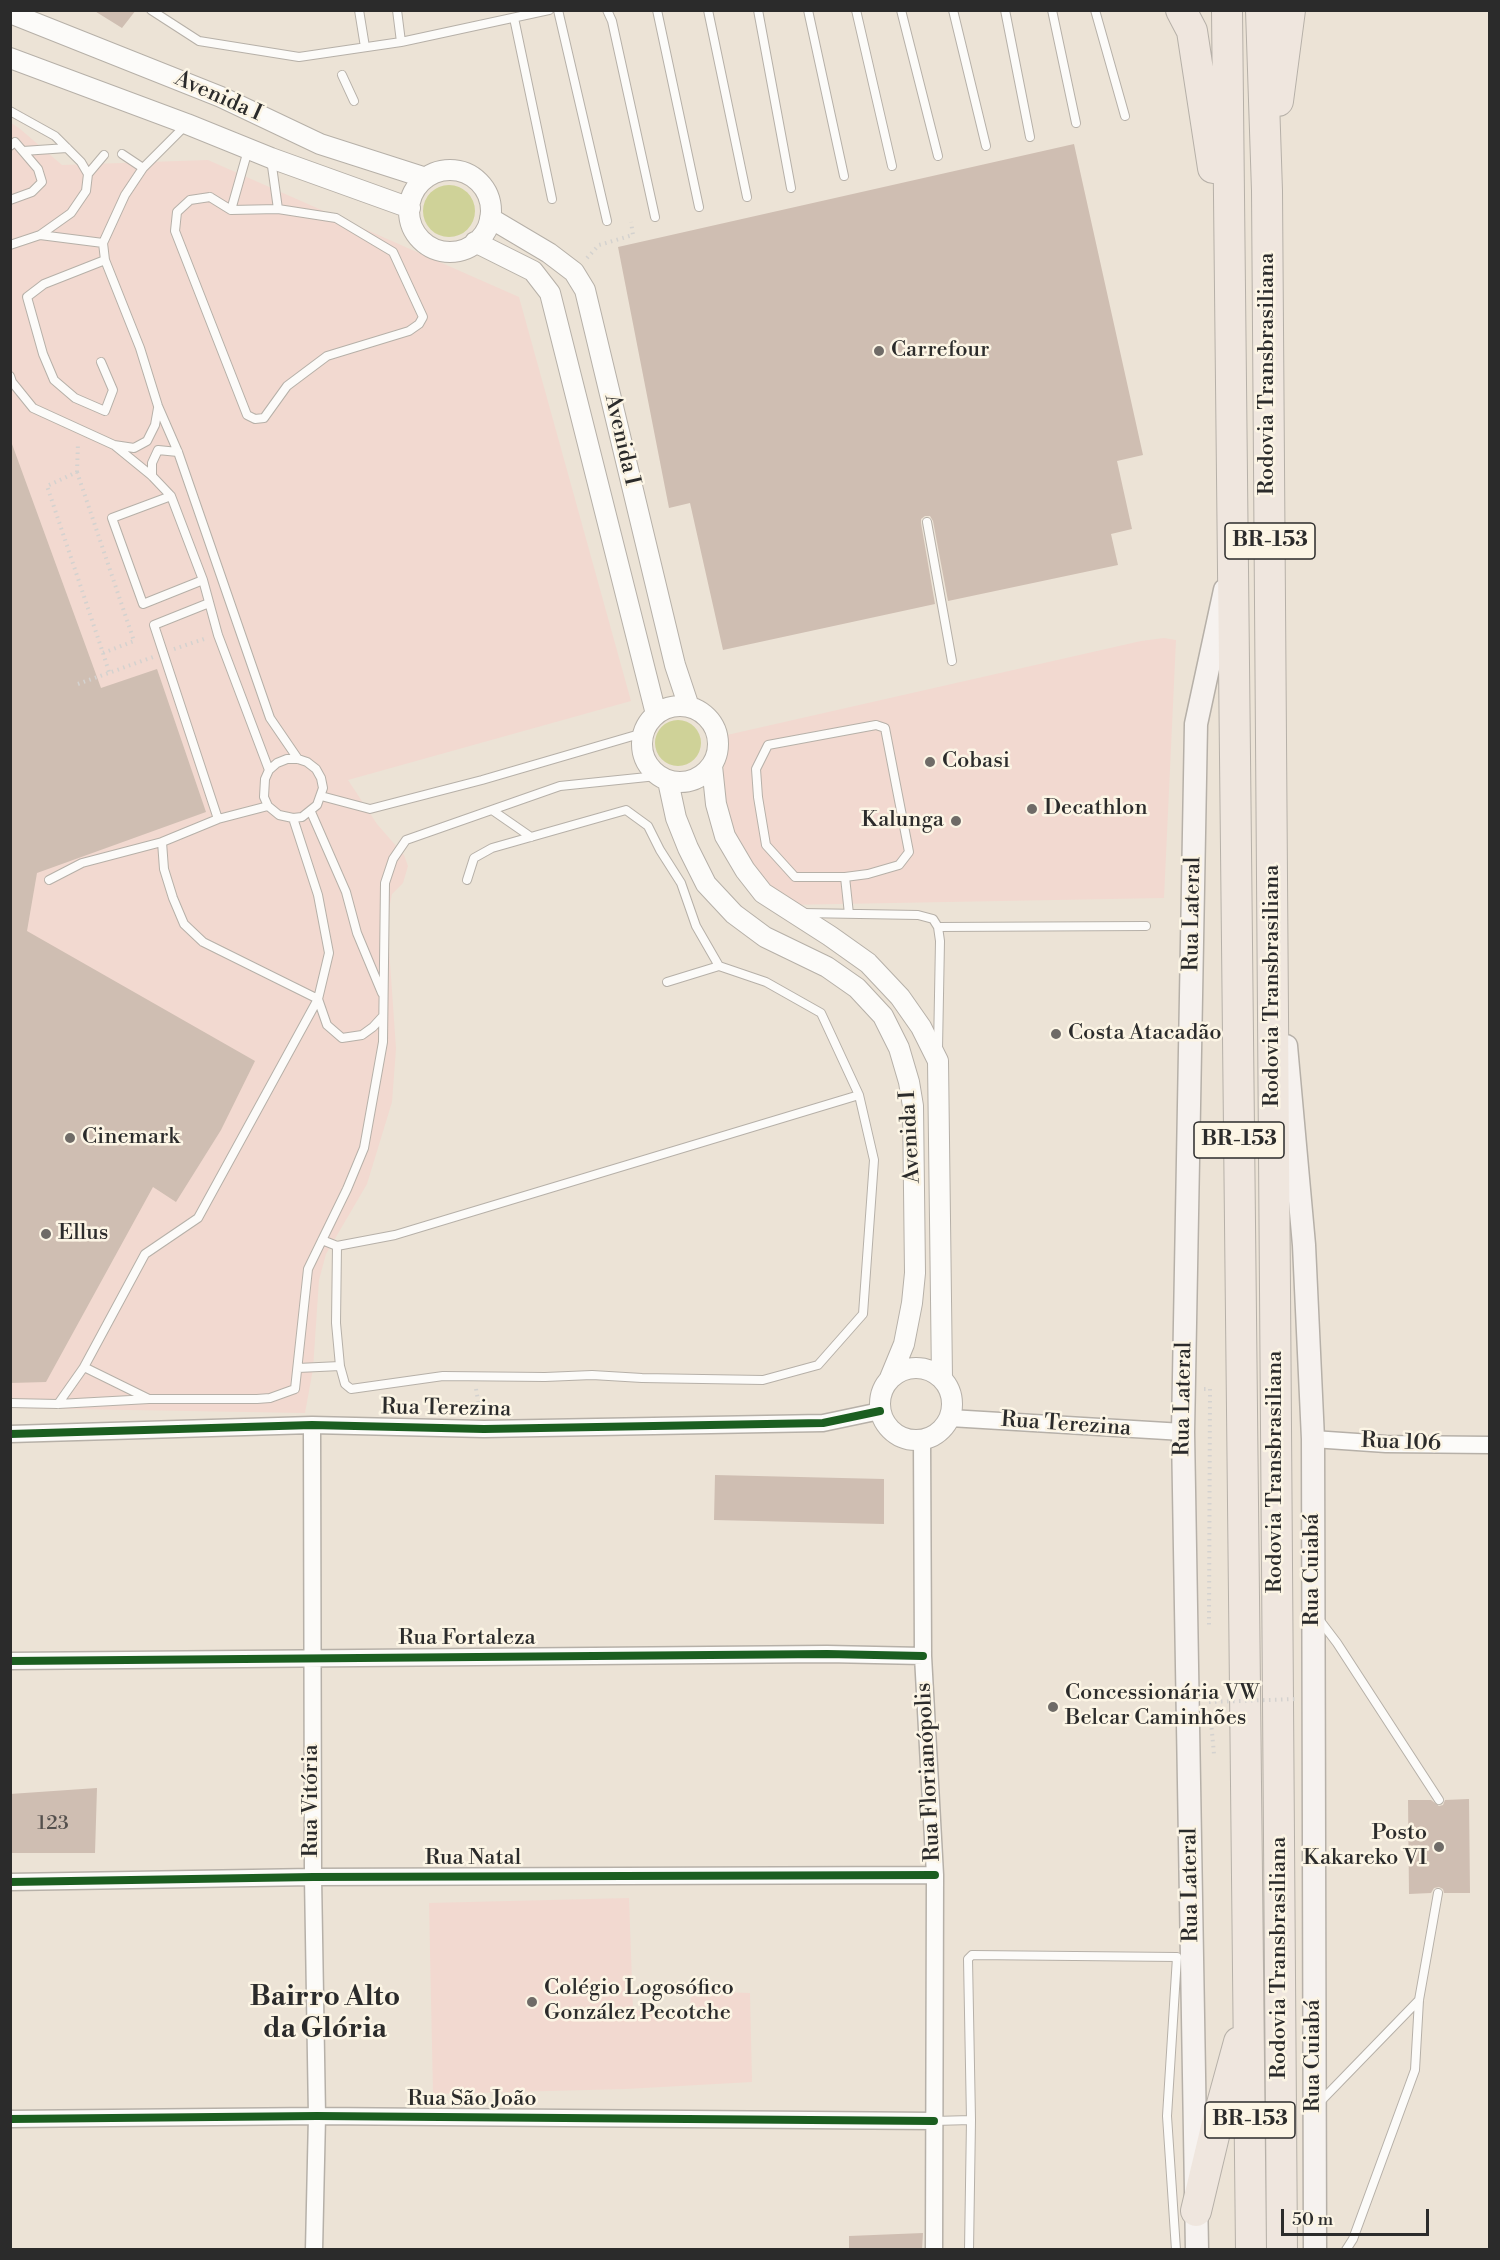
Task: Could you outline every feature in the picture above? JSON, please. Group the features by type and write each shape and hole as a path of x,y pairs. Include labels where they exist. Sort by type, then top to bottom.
{"highway":[{"path":"1181,10 1192,31 1229,272"},
{"name":"Rodovia Transbrasiliana","path":"1227,10 1251,2250"},
{"name":"Rodovia Transbrasiliana","path":"1261,10 1267,191 1282,2250"},
{"path":"1267,191 1290,10"},
{"path":"1197,2211 1219,2115 1249,2007"}],"main road":[{"name":"Rua Lateral","path":"1197,2250 1183,1432 1196,724 1233,553"},
{"name":"Rua Cuiabá","path":"1272,892 1304,1245 1314,1439 1315,2250"}],"street":[{"name":"Avenida I","path":"10,13 221,97 320,144 426,178"},
{"name":"Avenida I","path":"10,58 271,158 410,208"},
{"path":"452,170 472,177 486,191 490,204 490,218 485,232 476,242 464,249 439,250 418,237 412,225 411,200 416,188 426,178 438,171 452,170"},
{"name":"Avenida I","path":"490,218 549,253 574,272 585,290 675,665 689,707"},
{"name":"Avenida I","path":"476,242 533,271 550,293 656,714"},
{"path":"677,706 689,707 700,712 716,730 717,755 712,766 703,775 692,781 680,783 662,778 649,767 643,757 643,733 656,714 677,706"},
{"name":"Avenida I","path":"712,766 716,804 725,836 746,870 764,893 868,963 900,997 921,1027 938,1061 942,1378"},
{"name":"Avenida I","path":"662,778 688,848 706,884 734,914 765,937 827,967 857,988 883,1016 899,1048 913,1106 915,1273 904,1344 890,1378"},
{"path":"921,1368 932,1371 942,1378 952,1394 954,1404 950,1418 939,1432 922,1439 912,1440 895,1433 888,1427 880,1411 880,1399 890,1378 900,1371 921,1368"},
{"name":"Rua Terezina","path":"10,1434 312,1425 484,1429 823,1423 880,1411"},
{"name":"Rua Terezina","path":"950,1418 1183,1432"},
{"name":"Rua Vitória","path":"312,1425 313,1877 317,2116 314,2250"},
{"name":"Rua Florianópolis","path":"922,1439 923,1656 935,1875 934,2250"},
{"name":"Rua 106","path":"1314,1439 1386,1444 1490,1445"},
{"name":"Rua Fortaleza","path":"10,1661 827,1654 923,1656"},
{"name":"Rua Natal","path":"10,1882 313,1877 935,1875"},
{"name":"Rua São João","path":"10,2119 317,2116 934,2121"}],"lane":[{"path":"151,10 199,41 299,57 401,42 549,10"},
{"path":"359,10 365,47"},
{"path":"397,10 401,42"},
{"path":"558,10 607,221"},
{"path":"607,10 612,21 655,217"},
{"path":"657,10 699,207"},
{"path":"708,10 747,197"},
{"path":"758,10 791,188"},
{"path":"808,10 844,177"},
{"path":"856,10 892,166"},
{"path":"901,10 938,156"},
{"path":"952,10 986,146"},
{"path":"1005,10 1030,137"},
{"path":"1052,10 1076,123"},
{"path":"1095,10 1125,116"},
{"path":"514,18 552,198"},
{"path":"342,75 354,101"},
{"path":"10,111 55,136 81,162 88,174"},
{"path":"187,124 143,168 125,195 103,243 105,260 140,348 158,406 178,452 270,718 298,759"},
{"path":"10,146 15,142 38,169 42,182 32,192 10,200"},
{"path":"23,151 67,148"},
{"path":"231,210 249,148"},
{"path":"10,245 40,235 71,213 86,191 88,174 104,154"},
{"path":"122,154 143,168"},
{"path":"271,158 278,209"},
{"path":"210,197 231,210 278,209 336,218 393,252 423,317 419,324 409,331 327,356 287,386 264,418 255,419 247,415 176,231 177,212 190,200 210,197"},
{"path":"40,235 103,243"},
{"path":"101,362 113,390 105,411 75,398 54,380 43,354 27,297 44,284 105,260"},
{"path":"10,376 12,382 33,408 114,445 152,476 171,496 203,580 218,635 269,770"},
{"path":"114,445 134,448 147,441 155,425 158,406"},
{"path":"152,476 152,463 158,450 178,452"},
{"path":"171,496 112,518 143,604 203,580"},
{"path":"927,522 952,661"},
{"path":"209,603 154,625 218,819"},
{"path":"876,725 885,728 909,852 899,865 845,878 795,876 766,845 756,769 768,745 876,725"},
{"path":"321,796 370,809 482,780 643,733"},
{"path":"287,759 298,759 308,762 316,769 321,778 321,796 311,812 302,817 292,818 279,815 268,806 263,788 269,770 277,763 287,759"},
{"path":"10,1402 58,1404 149,1399 270,1398 295,1389 308,1269 347,1190 364,1148 383,1042 385,883 393,859 406,840 560,786 662,778"},
{"path":"49,880 82,863 162,842 218,819 268,806"},
{"path":"492,810 531,837"},
{"path":"467,880 474,858 492,848 626,810 648,826 681,884 696,926 719,966"},
{"path":"311,812 346,892 357,933 383,996"},
{"path":"58,1404 84,1367 145,1254 198,1218 318,999 329,953 318,895 292,818"},
{"path":"162,842 164,868 173,898 184,924 203,942 318,999 327,1025 342,1038 362,1035 383,1016"},
{"path":"845,878 849,914"},
{"path":"794,913 918,915 933,919 938,927 940,941 938,1061"},
{"path":"938,927 1146,926"},
{"path":"337,1246 336,1323 340,1366 345,1384 351,1389 443,1376 592,1375 763,1380 818,1365 863,1314 874,1160 859,1095 821,1012 766,982 719,966 667,981"},
{"path":"322,1240 337,1246 395,1235 859,1095"},
{"path":"298,1368 340,1366"},
{"path":"84,1367 149,1399"},
{"path":"1313,1611 1344,1652 1439,1800"},
{"path":"1346,2250 1353,2239 1415,2070 1419,2000 1438,1893"},
{"path":"969,2250 971,2120 969,1957 972,1955 1177,1957 1167,2116 1176,2250"},
{"path":"1314,2108 1419,2000"},
{"path":"934,2121 971,2120"}],"path":[{"path":"574,272 598,246 633,235 631,222"},
{"path":"78,428 77,472 134,641 103,653"},
{"path":"77,472 47,486 109,673"},
{"path":"1184,1389 1210,1389 1209,1636"},
{"path":"479,1406 486,1406 485,1413"},
{"path":"1209,1702 1297,1700"},
{"path":"1212,1729 1214,1754"},
{"path":"1189,1760 1246,1747"}],"shaded area":[{"path":"11,123 62,165 208,160 519,297 631,701 348,780 377,824 404,855 408,866 403,883 392,894 387,919 396,1049 392,1102 367,1184 326,1254 319,1280 313,1369 305,1413 11,1408"},
{"path":"1164,638 1176,640 1164,898 784,905 766,899 718,798 727,735 1141,641"},
{"name":"Colégio Logosófico González Pecotche","path":"629,1898 633,2010 690,2011 691,1991 750,1993 752,2082 626,2089 433,2094 429,1903"}],"green space":[{"path":"449,185 463,189 471,197 475,211 471,225 463,233 449,237 435,233 427,225 423,211 427,197 435,189"},
{"path":"678,720 694,727 701,743 694,759 678,766 662,759 655,743 662,727"}],"building":[{"path":"93,10 136,10 122,28"},
{"name":"Carrefour","path":"1074,144 1143,455 1117,461 1132,529 1111,534 1118,565 948,601 933,521 930,516 925,516 921,519 921,523 935,604 723,650 690,503 669,508 618,247"},
{"path":"12,444 101,688 157,669 206,812 37,873 27,931 255,1061 221,1130 176,1202 153,1187 46,1382 10,1383 10,445"},
{"path":"715,1475 884,1479 884,1524 714,1520"},
{"path":"97,1788 95,1853 10,1853 10,1794"},
{"name":"Posto Kakareko VI","path":"1469,1799 1470,1893 1444,1893 1439,1887 1434,1888 1431,1893 1409,1894 1408,1800 1431,1800 1439,1806 1443,1805 1445,1800"},
{"path":"923,2233 922,2250 849,2250 849,2236"}],"cycle path":[{"path":"10,1434 312,1425 484,1429 823,1423 880,1411"},
{"path":"10,1661 827,1654 923,1656"},
{"path":"10,1882 313,1877 935,1875"},
{"path":"10,2119 317,2116 934,2121"}],"place":[{"name":"Carrefour","path":"879,351"},
{"name":"Cobasi","path":"930,762"},
{"name":"Decathlon","path":"1032,809"},
{"name":"Kalunga","path":"956,821"},
{"name":"Costa Atacadão","path":"1056,1034"},
{"name":"Cinemark","path":"70,1138"},
{"name":"Ellus","path":"46,1234"},
{"name":"Concessionária VW Belcar Caminhões","path":"1053,1707"},
{"name":"Posto Kakareko VI","path":"1439,1847"},
{"name":"Colégio Logosófico González Pecotche","path":"532,2002"}],"district":[{"name":"Bairro Alto da Glória","path":"325,2014"}]}
